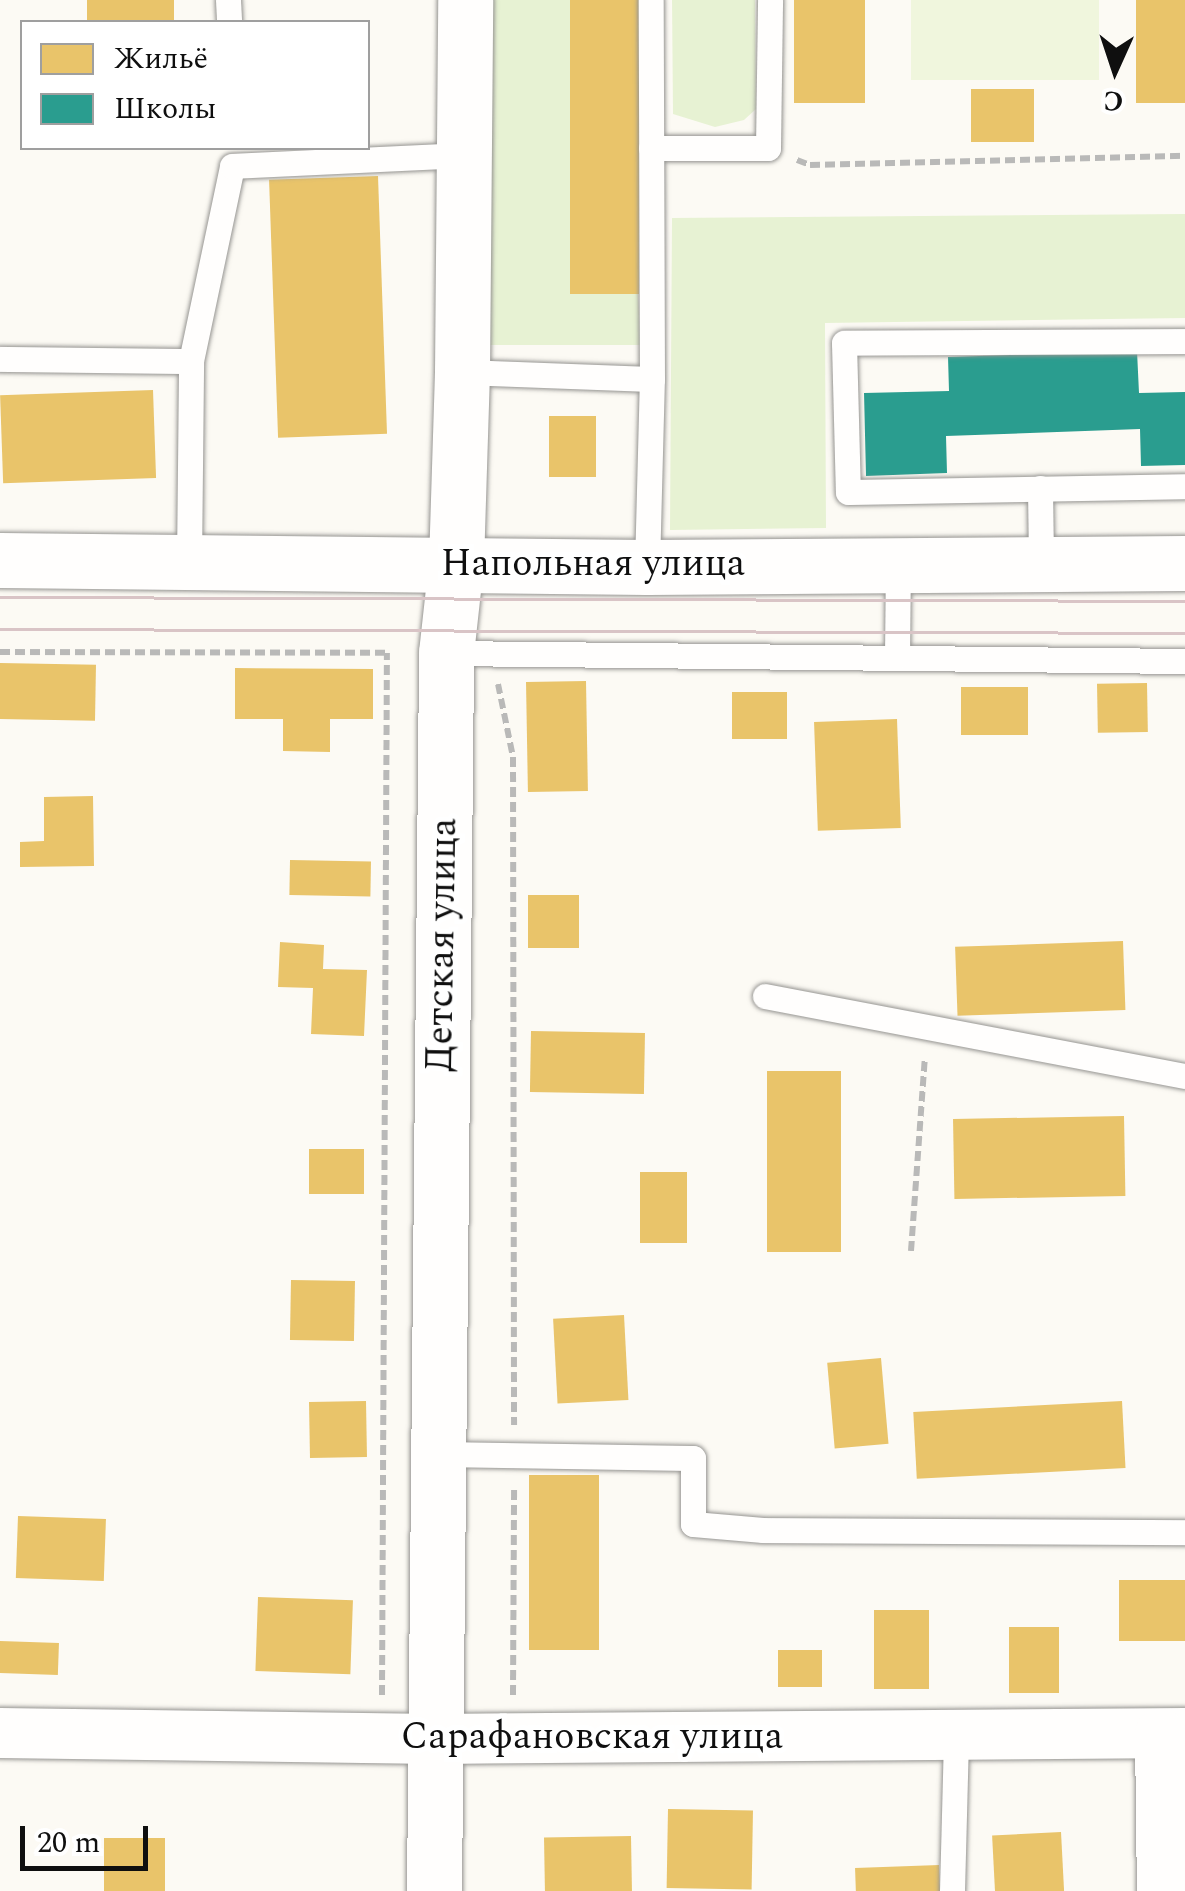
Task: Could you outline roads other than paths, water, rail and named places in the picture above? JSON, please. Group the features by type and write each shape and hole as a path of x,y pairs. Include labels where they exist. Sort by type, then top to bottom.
{"street":[{"name":"Детская улица","path":"434,1891 412,1739 437,1454 469,653 456,563 462,372 464,0"},
{"name":"Напольная улица","path":"0,560 647,566 1185,563"},
{"name":"Сарафановская улица","path":"0,1733 412,1739 1172,1734"},
{"path":"1162,1891 1172,1734"}],"lane":[{"path":"647,566 652,379 651,0"},
{"path":"651,148 768,148 770,0"},
{"path":"189,562 191,361 232,157 463,155"},
{"path":"1185,341 844,344 848,492 1185,486"},
{"path":"0,359 191,361"},
{"path":"462,372 652,379"},
{"path":"1040,488 1040,562"},
{"path":"897,656 898,566"},
{"path":"469,653 1185,661"},
{"path":"765,996 1185,1076"},
{"path":"437,1454 692,1458 693,1524 763,1530 1185,1532"},
{"path":"952,1891 956,1736"}],"tram line":[{"path":"0,597 1185,601"},
{"path":"0,629 1185,633"}]}
